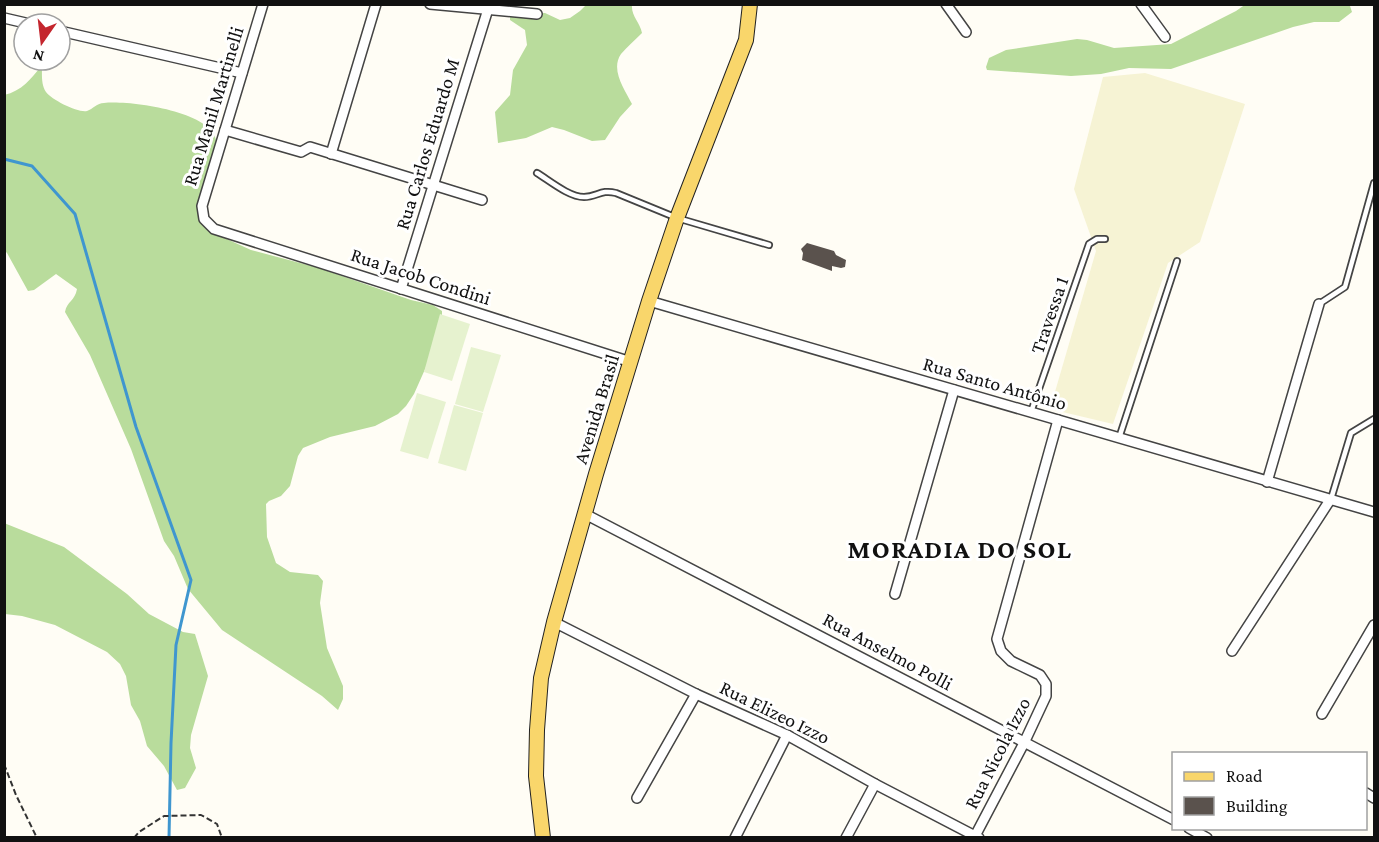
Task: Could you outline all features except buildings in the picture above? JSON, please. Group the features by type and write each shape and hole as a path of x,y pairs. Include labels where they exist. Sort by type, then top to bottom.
{"main road":[{"name":"Avenida Brasil","path":"543,837 536,776 537,730 541,678 554,622 649,301 677,218 746,40 750,4"}],"street":[{"name":"Rua Manil Martinelli","path":"204,219 202,206 263,4"},
{"path":"331,154 376,4"},
{"path":"430,4 537,14"},
{"path":"946,4 966,32"},
{"path":"1141,4 1165,37"},
{"name":"Rua Carlos Eduardo M","path":"401,289 488,9"},
{"path":"72,34 242,73"},
{"path":"225,130 301,152 310,147 482,200"},
{"name":"Rua Jacob Condini","path":"204,219 214,229 630,362"},
{"name":"Rua Santo Antônio","path":"649,301 1374,512"},
{"path":"1267,482 1319,304"},
{"path":"895,594 954,390"},
{"name":"Rua Nicola Izzo","path":"976,837 1046,696 1046,684 1040,675 1011,661 1001,651 997,639 1058,420"},
{"path":"1232,651 1330,500"},
{"name":"Rua Anselmo Polli","path":"585,514 1172,819"},
{"name":"Rua Elizeo Izzo","path":"554,622 696,694 787,735 976,837"},
{"path":"1322,714 1374,625"},
{"path":"637,798 696,694"},
{"path":"735,837 787,735"},
{"path":"846,837 875,784"},
{"path":"1193,830 1207,837"}],"lane":[{"path":"537,173 572,195 584,197 608,191 677,218 769,244"},
{"path":"1319,304 1345,287 1374,183"},
{"name":"Travessa 1","path":"1031,412 1089,244 1097,239 1104,239"},
{"path":"1119,438 1177,261"},
{"path":"1330,500 1351,433 1374,419"}],"path":[{"path":"4,764 16,795 37,837"},
{"path":"134,837 164,816 201,815 218,824 222,837"}],"shaded area":[{"path":"1145,73 1245,104 1200,242 1168,263 1113,424 1050,409 1096,251 1074,189 1103,77"}],"green space":[{"path":"1246,4 1348,5 1352,12 1339,22 1314,22 1293,27 1171,69 1129,68 1101,74 1071,76 987,70 986,67 989,58 1006,50 1077,39 1114,48 1171,44"},
{"path":"586,5 632,5 642,33 621,54 617,67 620,80 632,104 620,117 605,140 592,141 552,127 526,138 498,143 495,112 510,95 513,70 527,45 525,30 510,20 510,14 545,13 560,20 570,18"},
{"path":"36,72 42,72 46,92 65,105 83,111 102,103 131,103 167,110 200,122 211,130 216,140 211,180 201,222 209,231 251,250 319,268 411,300 433,305 442,311 442,325 434,349 414,394 406,406 398,414 375,426 330,437 303,448 298,456 290,486 281,496 266,504 267,537 276,563 290,572 318,575 323,581 320,603 327,648 343,686 343,699 338,710 322,696 222,630 188,589 174,556 164,541 131,449 90,355 65,312 77,289 56,274 34,290 28,291 5,251 4,95 30,80"},
{"path":"440,314 470,324 452,381 424,372"},
{"path":"471,347 501,355 483,412 455,404"},
{"path":"417,393 446,402 428,459 400,451"},
{"path":"454,405 483,413 466,471 438,463"},
{"path":"4,523 64,547 127,594 149,614 183,632 195,634 208,676 191,735 190,748 196,768 185,788 177,790 164,766 147,746 140,721 131,705 126,676 120,664 107,652 55,625 5,614"}],"waterway":[{"path":"4,159 32,166 75,214 136,427 191,580 176,645 169,838"}],"district":[{"name":"MORADIA DO SOL","path":"960,549"}]}
